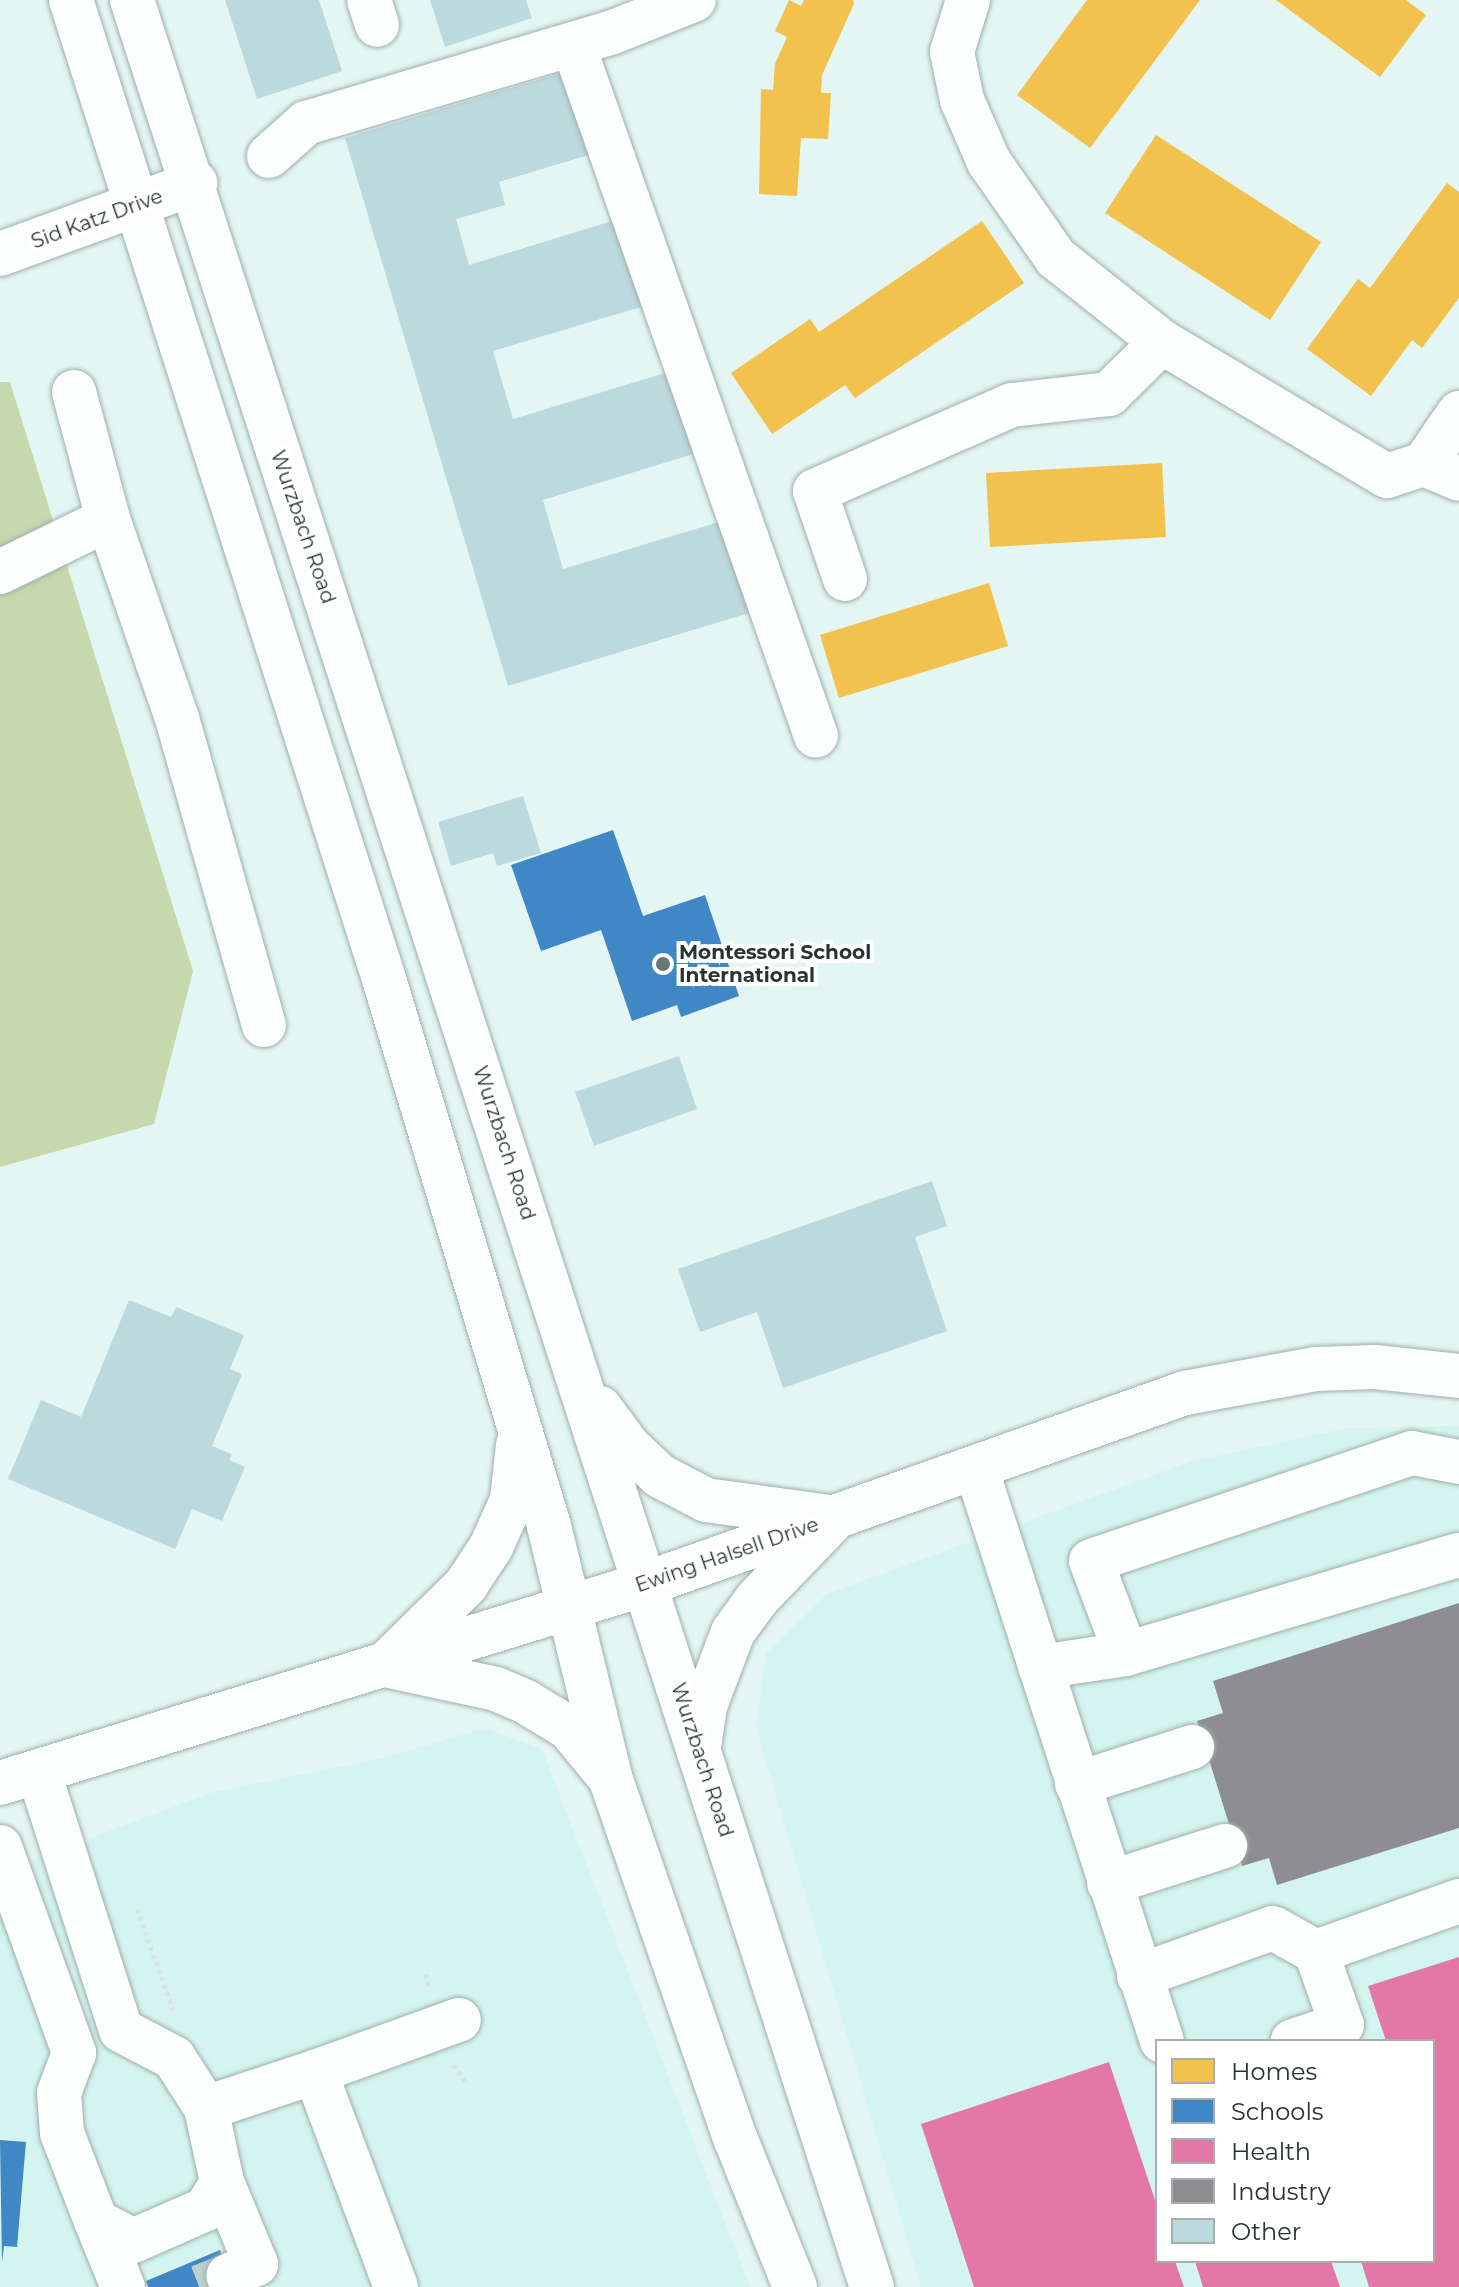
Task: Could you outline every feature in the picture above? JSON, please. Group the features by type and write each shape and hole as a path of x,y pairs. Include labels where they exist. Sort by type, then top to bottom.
{"main road":[{"path":"71,0 384,979 520,1428 611,1780 736,2140 795,2287"},
{"name":"Wurzbach Road","path":"132,0 195,183 255,386 343,643 872,2287"},
{"path":"269,156 306,123 573,44 694,0"},
{"path":"968,0 952,52 962,100 989,162 1056,258 1162,342 1387,476 1442,471 1459,413"},
{"path":"573,44 816,736"},
{"name":"Sid Katz Drive","path":"0,254 195,183"},
{"path":"845,579 815,491 1012,405 1109,394 1162,342"},
{"path":"74,392 108,519 177,718 264,1025"},
{"path":"0,572 108,519"},
{"name":"Ewing Halsell Drive","path":"20,1778 645,1584 1185,1393 1272,1374 1375,1367 1459,1376"},
{"path":"581,1384 629,1447 673,1482 706,1500 835,1518"},
{"path":"385,1665 466,1585 497,1537 512,1500 520,1428"},
{"path":"1126,1654 1091,1561 1412,1453 1459,1462"},
{"path":"976,1468 1161,2039"},
{"path":"699,1749 705,1706 733,1632 756,1600 835,1518"},
{"path":"1040,1667 1126,1654 1459,1555"},
{"path":"385,1665 496,1689 546,1712 569,1728 611,1780"},
{"path":"1077,1784 1192,1747"},
{"path":"20,1778 121,2030 174,2058 206,2108 222,2182 256,2264 228,2276"},
{"path":"1109,1883 1225,1846"},
{"path":"0,1847 74,2053 59,2093 62,2133 123,2287"},
{"path":"1316,1952 1459,1901"},
{"path":"1139,1976 1273,1928 1316,1952 1342,2025 1299,2039"},
{"path":"206,2108 315,2072 441,2008"},
{"path":"74,2053 121,2030"},
{"path":"315,2072 396,2287"},
{"path":"96,2221 133,2241 206,2209 222,2182"}],"path":[{"path":"137,1909 178,2022"},
{"path":"426,1974 441,2008"},
{"path":"441,2064 460,2069 466,2082"}],"shaded area":[{"path":"1459,1426 1459,2287 921,2287 756,1727 766,1654 827,1594 1193,1461 1348,1428"},
{"path":"485,1728 542,1749 750,2287 0,2287 0,1872 213,1792 383,1758"}],"green space":[{"path":"0,382 10,382 193,971 154,1124 0,1167"}],"building: Homes":[{"path":"789,0 801,6 804,0 853,0 854,4 822,75 821,93 831,93 828,139 801,138 797,196 759,194 761,89 773,90 775,64 787,37 775,31"},
{"path":"1087,0 1200,0 1090,148 1017,95"},
{"path":"1276,0 1406,0 1426,15 1380,77"},
{"path":"1156,135 1321,242 1270,320 1105,213"},
{"path":"1447,183 1459,192 1459,298 1422,348 1412,340 1371,396 1307,349 1358,279 1370,288"},
{"path":"982,221 1024,283 855,398 845,385 772,434 731,373 810,319 819,332"},
{"path":"1162,463 1166,537 990,547 986,473"},
{"path":"989,583 1008,646 839,698 820,635"}],"building: Schools":[{"path":"613,830 643,916 705,895 739,996 681,1017 677,1005 632,1021 601,930 541,951 511,865"},
{"path":"0,2140 26,2142 17,2247 4,2246 2,2262"},
{"path":"220,2250 231,2287 148,2287 146,2281"}],"building: Health":[{"path":"1459,1957 1459,2287 1369,2287 1362,2263 1435,2263 1435,2039 1385,2039 1368,1986"},
{"path":"1109,2062 1155,2200 1155,2263 1176,2263 1184,2287 974,2287 921,2124"},
{"path":"1196,2263 1332,2263 1340,2287 1203,2287"}],"building: Industry":[{"path":"1459,1603 1459,1828 1277,1885 1269,1858 1242,1866 1197,1721 1223,1713 1213,1681"}],"building: Other":[{"path":"225,0 319,0 342,71 257,99"},
{"path":"430,0 526,0 532,18 445,47"},
{"path":"571,70 595,153 499,182 505,205 456,219 469,265 615,220 641,307 493,351 513,419 675,370 700,452 543,500 563,569 722,521 749,613 508,686 345,138"},
{"path":"523,796 541,853 497,866 493,853 451,866 438,822"},
{"path":"679,1056 697,1109 594,1146 575,1092"},
{"path":"932,1181 947,1226 915,1237 947,1331 783,1388 757,1312 700,1332 678,1269"},
{"path":"129,1300 171,1317 176,1307 244,1335 230,1369 242,1374 212,1446 232,1454 229,1460 245,1467 222,1521 192,1509 175,1549 8,1479 41,1400 81,1417"}],"tunnel":[{"path":"199,2287 228,2276"}],"place":[{"name":"Montessori School International","path":"663,964"}]}
